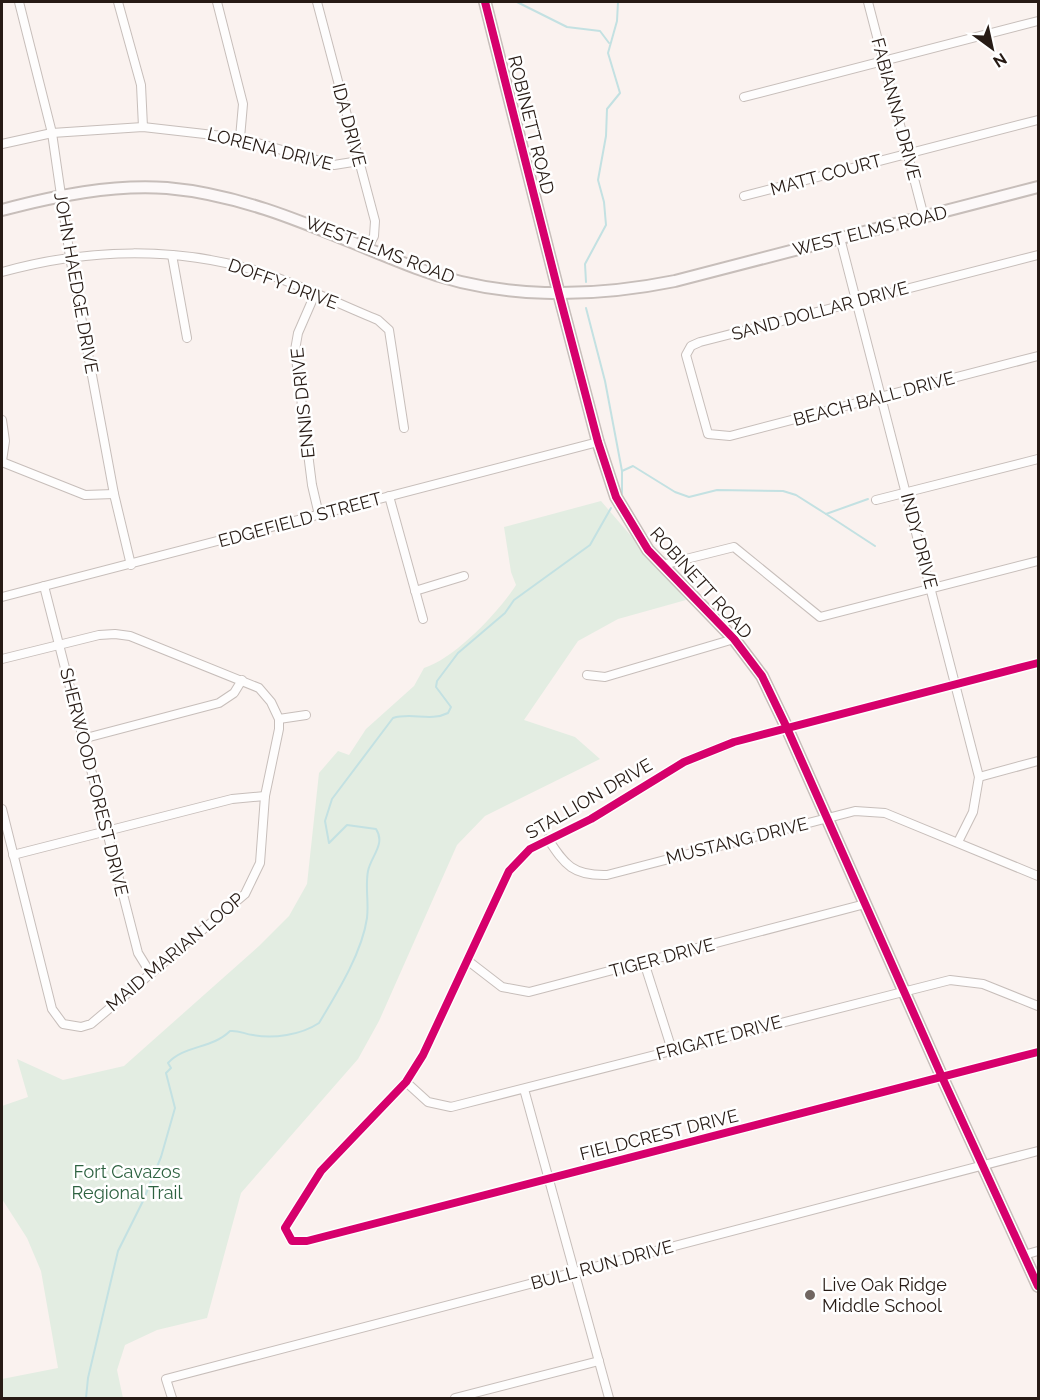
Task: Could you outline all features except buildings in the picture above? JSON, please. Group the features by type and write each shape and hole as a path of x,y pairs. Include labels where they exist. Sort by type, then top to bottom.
{"street":[{"name":"JOHN HAEDGE DRIVE","path":"19,2 52,133 70,257 114,494 131,565"},
{"path":"118,2 141,85 143,127"},
{"path":"217,2 241,93 244,113 240,138"},
{"name":"IDA DRIVE","path":"317,2 375,221 374,236 368,247"},
{"name":"ROBINETT ROAD","path":"485,2 609,480 625,516 648,550 734,639 762,676 788,728 942,1077 1038,1286"},
{"name":"FABIANNA DRIVE","path":"868,2 924,217"},
{"path":"744,97 1038,21"},
{"name":"MATT COURT","path":"744,196 1038,120"},
{"name":"LORENA DRIVE","path":"2,144 52,133 143,127 240,138 334,165 359,161"},
{"name":"WEST ELMS ROAD","path":"2,210 60,195 166,188 208,195 279,212 417,268 460,281 559,294 646,287 1038,187"},
{"name":"INDY DRIVE","path":"840,238 979,777 973,812 958,842"},
{"name":"DOFFY DRIVE","path":"2,272 70,257 123,252 172,255 229,264 265,274 378,320 388,330 404,428"},
{"path":"172,255 187,338"},
{"name":"SAND DOLLAR DRIVE","path":"708,434 686,356 691,346 1038,255"},
{"name":"ENNIS DRIVE","path":"315,294 298,333 295,350 312,484 319,515"},
{"name":"BEACH BALL DRIVE","path":"708,434 730,436 1038,356"},
{"path":"2,420 5,441 2,462 85,495 114,494"},
{"name":"EDGEFIELD STREET","path":"2,597 598,442"},
{"path":"876,500 1038,459"},
{"path":"389,496 423,619"},
{"path":"662,565 734,547 820,617 1038,561"},
{"path":"415,591 464,576"},
{"name":"SHERWOOD FOREST DRIVE","path":"44,586 138,953 151,974"},
{"path":"2,659 99,634 130,636 242,680 266,694 279,718 306,715"},
{"path":"587,675 605,678 734,639"},
{"name":"STALLION DRIVE","path":"288,1236 285,1228 287,1222 321,1171 406,1082 423,1055 509,871 530,849 591,819 684,762 734,741 1038,663"},
{"path":"82,739 219,703 234,693 242,680"},
{"name":"MAID MARIAN LOOP","path":"2,809 52,1009 63,1024 81,1027 91,1024 245,894 252,883 260,863 265,796 279,718"},
{"path":"979,777 1038,761"},
{"path":"13,855 232,800 265,796"},
{"name":"MUSTANG DRIVE","path":"548,839 564,863 580,873 607,875 855,811 885,813 1038,876"},
{"name":"TIGER DRIVE","path":"467,960 502,987 521,992 865,904"},
{"path":"644,962 672,1050"},
{"name":"FRIGATE DRIVE","path":"406,1082 428,1102 452,1107 937,982 965,980 983,984 1038,1006"},
{"name":"FIELDCREST DRIVE","path":"288,1236 292,1241 307,1241 1038,1052"},
{"path":"524,1089 609,1398"},
{"name":"BULL RUN DRIVE","path":"172,1398 166,1379 1038,1151"},
{"path":"1024,1255 1038,1251"},
{"path":"455,1398 599,1361"}],"green space":[{"name":"Fort Cavazos Regional Trail","path":"601,501 686,600 618,619 578,641 524,720 575,737 600,759 485,816 457,845 379,1021 358,1059 241,1193 207,1318 157,1330 125,1345 117,1370 123,1398 2,1398 2,1379 58,1368 41,1271 27,1238 2,1199 2,1106 28,1097 17,1059 63,1080 124,1066 259,946 289,916 307,884 319,773 338,751 349,755 366,729 414,686 424,668 436,663 462,645 499,608 516,585 511,572 504,527"}],"waterway":[{"path":"517,2 567,27 600,31 609,43"},
{"path":"586,282 585,264 606,225 604,202 598,180 606,136 607,109 620,93 608,53 617,21 618,2"},
{"path":"586,308 605,381 622,471"},
{"path":"622,494 622,471 633,466 675,492 689,497 717,490 783,491 796,495 826,514 868,499"},
{"path":"86,1398 88,1378 118,1251 143,1201 161,1157 175,1108 166,1073 171,1068 168,1063 182,1053 215,1041 230,1031 278,1036 295,1033 319,1023 348,972 360,945 367,918 368,871 379,845 379,834 376,829 347,825 329,843 325,821 332,799 393,718 400,716 434,717 448,713 451,707 436,687 437,681 458,653 505,613 514,600 590,545 611,508"},
{"path":"826,514 875,546"}],"cycle path":[{"path":"485,2 598,442 616,497 648,550 734,639 762,676 1038,1286"},
{"path":"1038,663 734,742 684,762 591,819 530,849 509,871 423,1055 406,1082 321,1171 285,1228 292,1241 307,1241 1038,1052"}],"place":[{"name":"Live Oak Ridge Middle School","path":"810,1295"}]}
